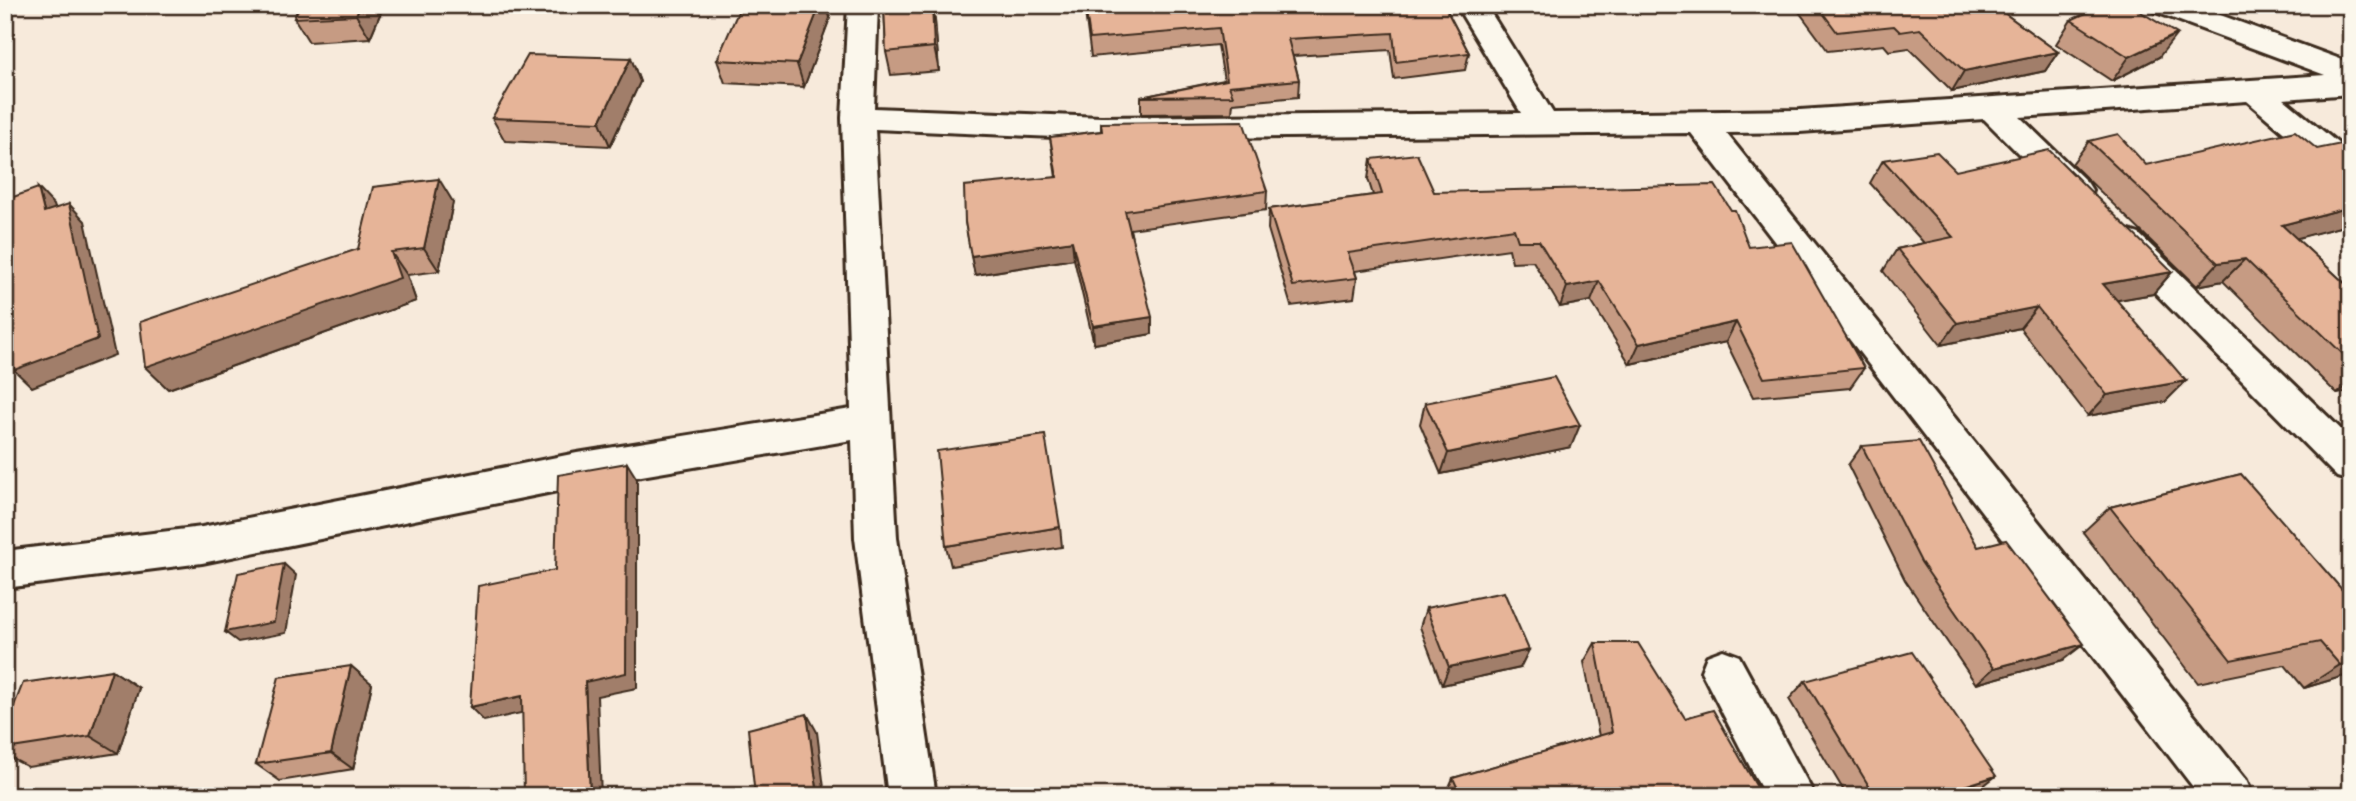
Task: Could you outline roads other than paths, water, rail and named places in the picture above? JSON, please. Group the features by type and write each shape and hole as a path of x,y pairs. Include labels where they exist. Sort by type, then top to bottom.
{"street":[{"path":"863,5 858,118 876,538 912,796"},
{"path":"1471,5 1544,124"},
{"path":"2164,5 2351,74"},
{"path":"858,118 1101,128 1800,121 2351,84"},
{"path":"2253,90 2351,172"},
{"path":"1992,108 2351,465"},
{"path":"1700,122 2229,796"},
{"path":"5,570 202,545 577,470 871,421"},
{"path":"1723,671 1791,796"}]}
